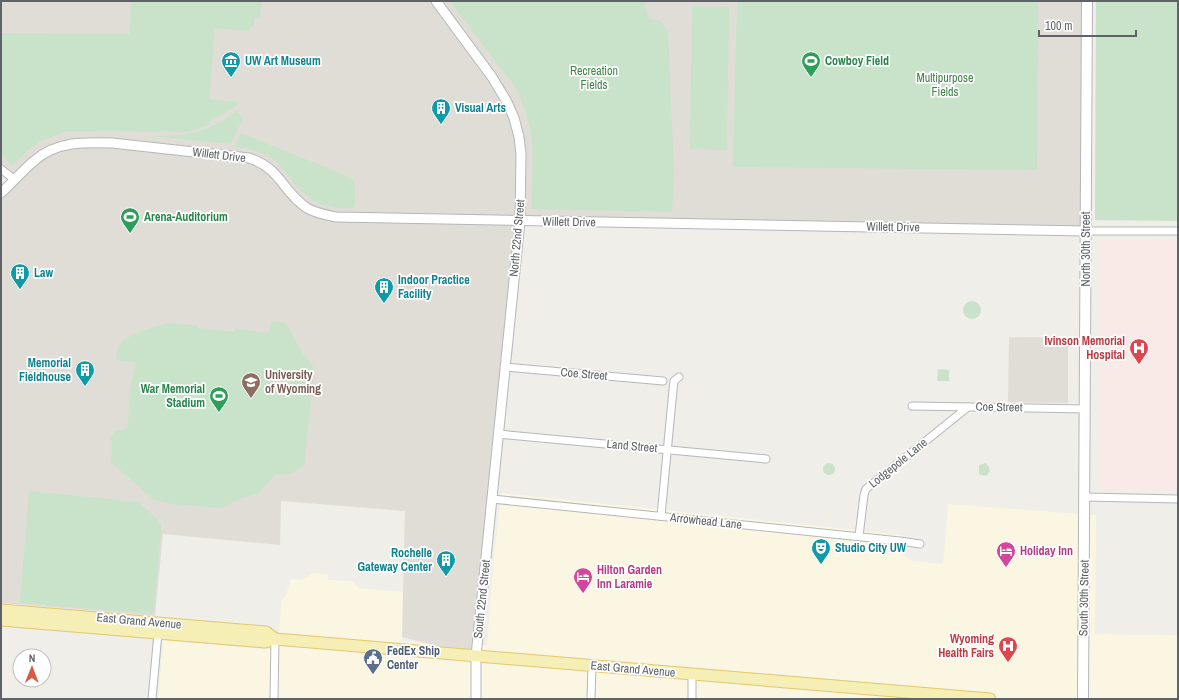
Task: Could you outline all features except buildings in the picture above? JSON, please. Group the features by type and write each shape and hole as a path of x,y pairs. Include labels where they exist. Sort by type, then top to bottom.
{"main road":[{"name":"North 30th Street","path":"1085,497 1087,1"},
{"name":"South 30th Street","path":"1083,699 1085,497"},
{"name":"East Grand Avenue","path":"1,610 266,632 275,639"},
{"name":"East Grand Avenue","path":"1,620 265,642 275,639 692,674 892,695 990,699"}],"street":[{"name":"North 22nd Street","path":"436,1 492,77 507,102 514,118 519,137 521,154 520,221 492,499"},
{"name":"Willett Drive","path":"1,193 40,155 56,148 76,143 112,143 249,158 270,169 280,178 295,198 307,208 315,212 336,217 1086,231 1178,231"},
{"path":"1,170 15,180"},
{"name":"Coe Street","path":"505,367 663,381"},
{"path":"661,516 674,381 679,377"},
{"name":"Coe Street","path":"912,406 1086,409"},
{"name":"Lodgepole Lane","path":"859,536 866,489 968,407"},
{"name":"Land Street","path":"498,434 766,458"},
{"path":"1085,497 1178,499"},
{"name":"Arrowhead Lane","path":"492,499 900,540 920,544"},
{"name":"South 22nd Street","path":"476,699 476,656 492,499"},
{"path":"152,699 158,633"},
{"path":"274,699 275,639"},
{"path":"591,699 592,666"},
{"path":"692,674 692,699"}],"shaded area":[{"name":"University of Wyoming","path":"1,1 1087,1 1086,231 520,221 476,656 402,637 405,511 281,501 280,545 163,534 155,616 1,603 1,193 15,180 1,169"},
{"name":"Ivinson Memorial Hospital","path":"1100,239 1178,240 1178,490 1100,489"},
{"path":"1009,337 1068,338 1068,403 1008,402"},
{"path":"501,493 903,535 901,554 912,561 943,564 948,504 1096,515 1095,634 1178,635 1178,699 158,699 163,640 278,650 281,601 286,595 291,579 301,580 314,573 328,574 328,580 352,581 359,588 404,592 403,641 487,645 493,565"}],"green space":[{"path":"131,1 262,1 260,18 254,18 254,27 250,27 249,31 215,28 209,99 237,102 236,106 209,122 210,124 185,132 67,131 41,141 28,150 12,166 1,154 1,33 130,34"},
{"name":"Recreation Fields","path":"450,1 647,1 644,5 649,19 659,20 668,31 674,172 672,212 531,209 533,153 530,129 518,91"},
{"name":"Multipurpose Fields","path":"737,1 1038,1 1037,170 733,167"},
{"path":"1096,1 1178,1 1178,221 1095,220"},
{"path":"692,6 729,7 727,150 690,149"},
{"path":"237,111 243,118 231,144 151,136 176,135 196,132 215,125"},
{"path":"241,133 352,178 355,185 355,205 352,208 334,208 312,200 299,189 275,161 256,151 235,147"},
{"path":"968,301 976,301 981,306 979,317 976,319 968,319 963,314 963,306"},
{"name":"War Memorial Stadium","path":"271,321 286,323 303,354 312,364 314,372 304,465 289,474 275,475 258,494 241,498 221,508 173,504 154,500 111,462 112,444 110,438 116,432 128,428 129,394 136,362 116,360 118,348 123,340 146,329 169,323 234,332 235,329 269,333"},
{"path":"938,369 949,370 949,381 937,381"},
{"path":"827,463 831,463 835,469 831,475 827,475 823,471 823,467"},
{"path":"986,463 990,471 984,476 979,474 979,465"},
{"path":"29,491 138,502 157,519 161,525 161,531 154,609 152,614 20,603"}],"place":[{"name":"UW Art Museum","path":"231,78"},
{"name":"Cowboy Field","path":"811,78"},
{"name":"Visual Arts","path":"441,125"},
{"name":"Arena-Auditorium","path":"130,234"},
{"name":"Law","path":"20,290"},
{"name":"Indoor Practice Facility","path":"384,304"},
{"name":"Ivinson Memorial Hospital","path":"1139,365"},
{"name":"Memorial Fieldhouse","path":"85,387"},
{"name":"University of Wyoming","path":"251,399"},
{"name":"War Memorial Stadium","path":"219,413"},
{"name":"Studio City UW","path":"821,565"},
{"name":"Holiday Inn","path":"1006,568"},
{"name":"Rochelle Gateway Center","path":"446,577"},
{"name":"Hilton Garden Inn Laramie","path":"583,594"},
{"name":"Wyoming Health Fairs","path":"1008,663"},
{"name":"FedEx Ship Center","path":"373,675"}]}
